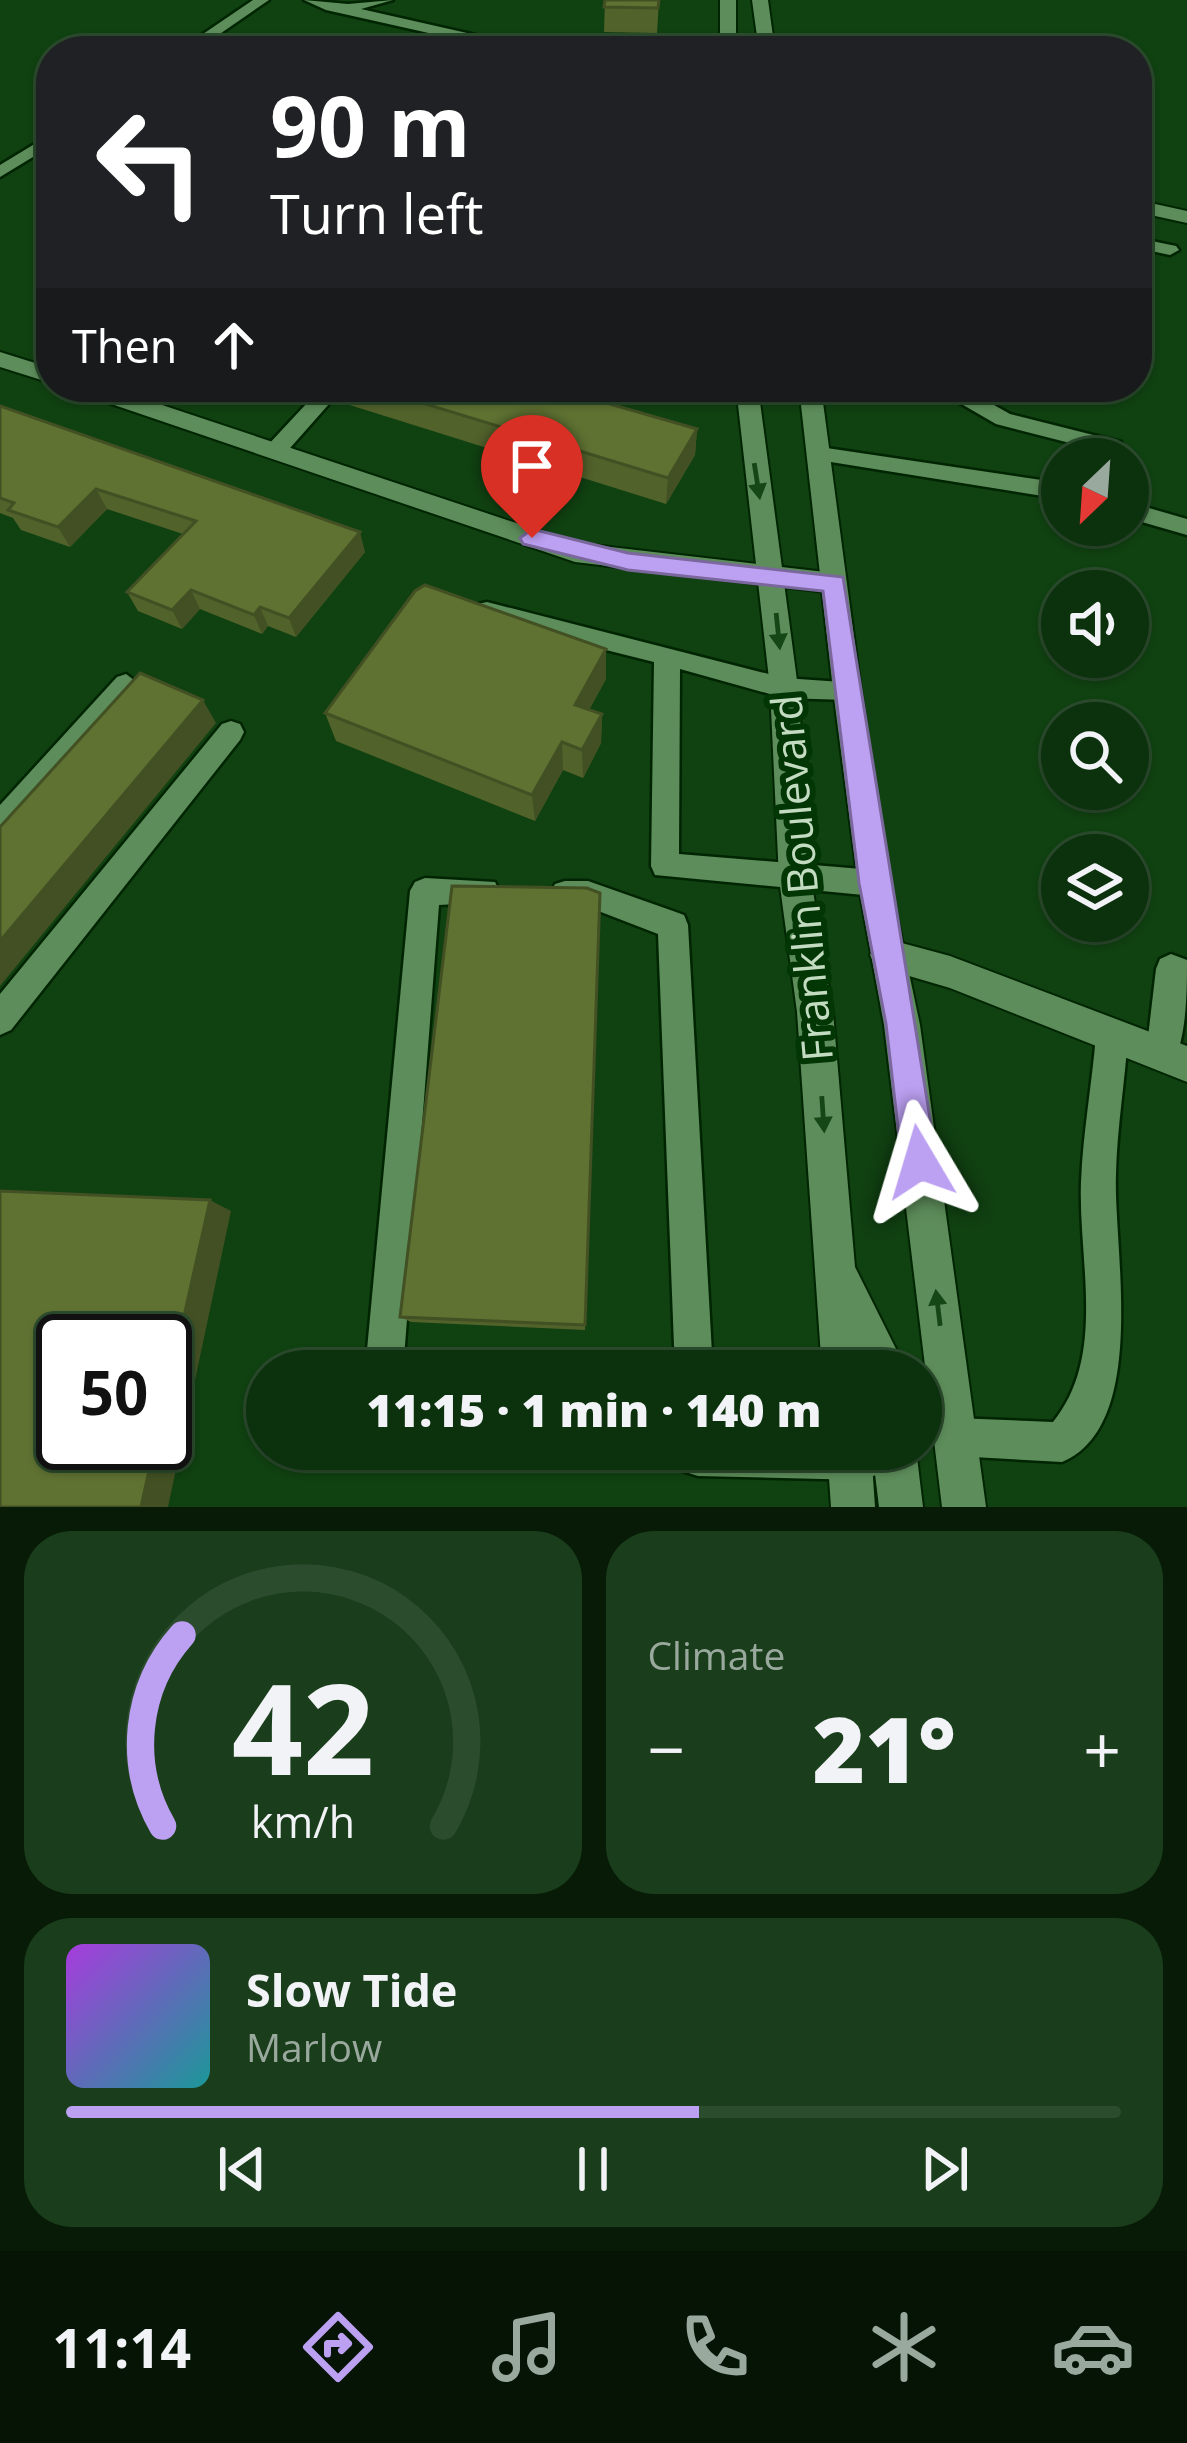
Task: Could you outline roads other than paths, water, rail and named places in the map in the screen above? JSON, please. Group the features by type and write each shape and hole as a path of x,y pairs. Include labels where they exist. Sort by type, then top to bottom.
{"main road":[{"path":"728,0 728,36"},
{"path":"760,0 764,36"},
{"path":"1152,209 1187,217"},
{"path":"0,359 36,371"},
{"path":"129,402 574,552 834,583"},
{"name":"Franklin Boulevard","path":"749,402 784,688 795,879 815,1012 841,1350"},
{"name":"Franklin Boulevard","path":"812,402 847,690 874,883 902,1024 964,1507"},
{"path":"887,955 950,972 1174,1059"},
{"path":"835,1269 876,1350"},
{"path":"850,1470 853,1507"},
{"path":"897,1470 901,1507"}],"lane":[{"path":"208,36 262,0"},
{"path":"310,0 455,36"},
{"path":"331,7 390,0 399,15 432,31"},
{"path":"0,172 36,149"},
{"path":"1152,246 1169,250"},
{"path":"275,451 320,402"},
{"path":"973,402 1003,419 1075,438"},
{"path":"820,454 1041,488"},
{"path":"1149,516 1187,527"},
{"path":"466,605 784,688 847,690"},
{"path":"667,655 665,866 874,883"},
{"path":"0,825 126,683"},
{"path":"0,1019 231,732"},
{"path":"386,1350 424,891 588,894 674,925 693,1350"},
{"path":"1174,1059 1172,969 1187,975"},
{"path":"955,1437 1062,1442 1086,1419 1105,1353 1097,1191 1112,1035"}]}
